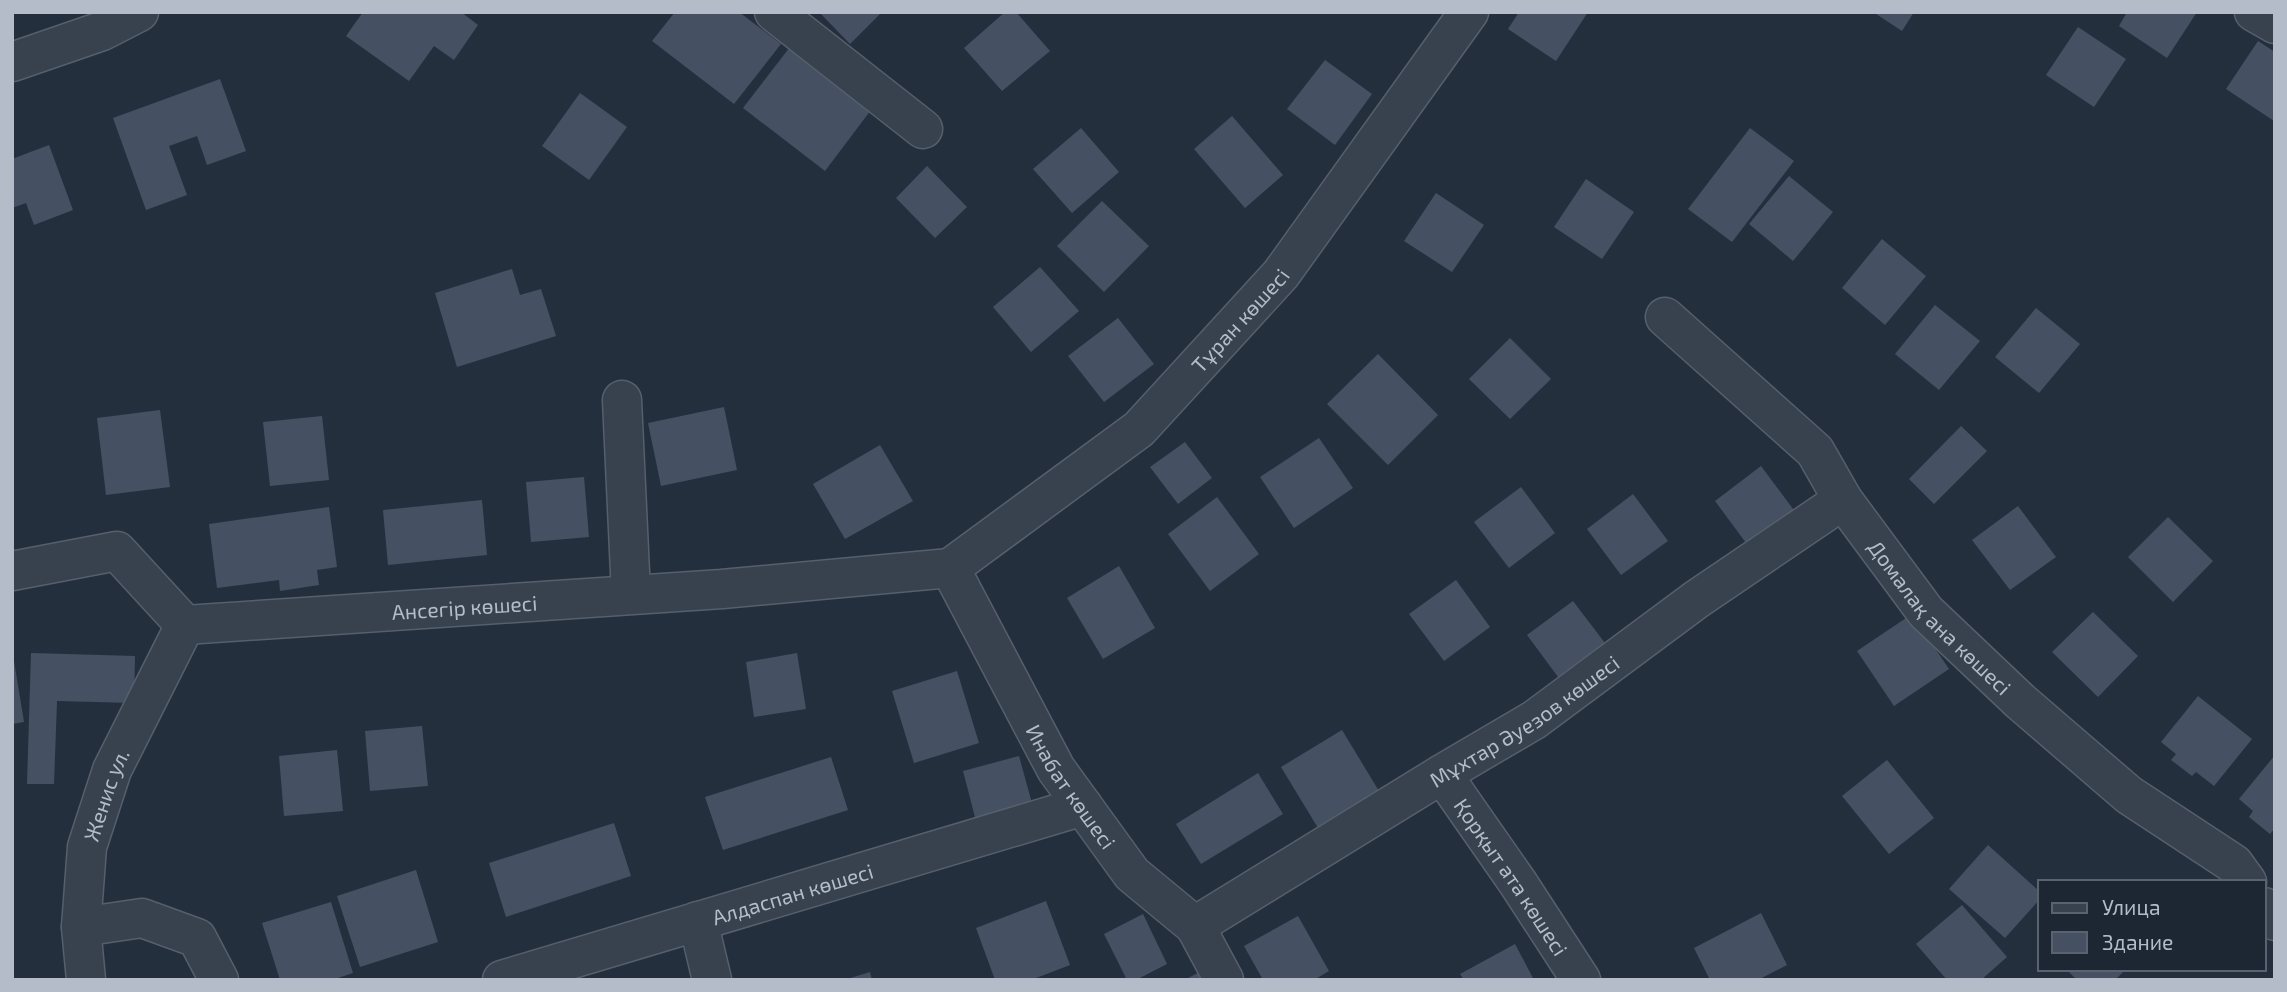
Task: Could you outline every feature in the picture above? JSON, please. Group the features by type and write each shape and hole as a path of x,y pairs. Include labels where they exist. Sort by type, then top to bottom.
{"street":[{"path":"12,62 102,31 139,12"},
{"path":"774,12 923,129"},
{"name":"Тұран көшесі","path":"950,568 1139,429 1281,274 1469,12"},
{"path":"2254,12 2275,24"},
{"name":"Домалақ ана көшесі","path":"1665,317 1815,450 1843,500 1926,612 2021,702 2129,795 2234,864 2246,880"},
{"path":"621,400 631,594"},
{"name":"Мұхтар Әуезов көшесі","path":"1195,926 1534,720 1697,600 1843,500"},
{"path":"12,571 117,551 186,625"},
{"name":"Ансегір көшесі","path":"186,625 722,589 950,568"},
{"name":"Инабат көшесі","path":"950,568 1056,769 1132,874 1195,926 1224,980"},
{"name":"Женис ул.","path":"86,980 80,927 87,847 112,770 186,625"},
{"name":"Қорқыт ата көшесі","path":"1442,774 1581,980"},
{"name":"Алдаспан көшесі","path":"502,980 1083,806"},
{"path":"80,927 142,918 197,938 219,980"},
{"path":"698,921 712,980"}],"building":[{"path":"363,12 461,12 478,25 454,60 434,46 409,81 346,36"},
{"path":"675,12 739,12 781,44 734,104 652,41"},
{"path":"819,12 882,12 850,44"},
{"path":"1005,12 1016,12 1050,51 1002,91 964,48"},
{"path":"1519,12 1588,12 1556,61 1508,29"},
{"path":"1873,12 1914,12 1902,31"},
{"path":"2127,12 2197,12 2167,58 2119,26"},
{"path":"2078,27 2126,59 2094,107 2046,75"},
{"path":"2258,41 2275,52 2274,121 2226,89"},
{"path":"790,47 871,110 825,171 743,108"},
{"path":"1325,60 1372,94 1335,145 1287,109"},
{"path":"220,79 246,151 207,165 197,136 169,146 187,195 146,210 113,118"},
{"path":"580,93 627,127 589,180 542,146"},
{"path":"1232,116 1283,175 1245,208 1194,149"},
{"path":"1081,128 1119,172 1072,213 1033,169"},
{"path":"1750,128 1794,161 1732,242 1688,209"},
{"path":"49,145 73,210 34,225 26,203 12,208 12,159"},
{"path":"927,166 967,207 935,238 896,198"},
{"path":"1789,176 1833,212 1793,261 1749,224"},
{"path":"1586,179 1634,212 1602,259 1554,227"},
{"path":"1436,193 1484,225 1452,272 1404,241"},
{"path":"1102,201 1149,246 1104,292 1057,246"},
{"path":"1882,239 1926,276 1885,325 1842,288"},
{"path":"1040,267 1079,311 1031,352 993,307"},
{"path":"512,269 520,295 541,289 556,336 457,367 435,293"},
{"path":"1935,305 1980,341 1939,390 1895,354"},
{"path":"2036,308 2080,344 2039,393 1995,357"},
{"path":"1118,318 1154,364 1104,402 1068,356"},
{"path":"1510,338 1551,379 1510,419 1469,379"},
{"path":"1378,354 1438,415 1388,465 1327,404"},
{"path":"724,407 737,470 661,486 648,423"},
{"path":"160,410 170,487 106,495 97,418"},
{"path":"322,416 329,480 270,486 263,422"},
{"path":"1961,426 1987,451 1934,504 1909,479"},
{"path":"1319,438 1353,488 1294,528 1260,477"},
{"path":"1185,442 1212,478 1178,504 1150,467"},
{"path":"880,445 913,501 845,539 813,484"},
{"path":"1761,466 1796,513 1749,547 1715,501"},
{"path":"584,477 589,537 531,542 526,482"},
{"path":"1521,487 1555,533 1509,568 1474,522"},
{"path":"1633,494 1668,541 1621,575 1587,529"},
{"path":"1217,497 1259,554 1210,591 1168,534"},
{"path":"482,500 487,555 388,565 383,510"},
{"path":"2018,506 2056,557 2010,590 1972,540"},
{"path":"329,507 337,567 317,570 319,585 280,591 279,580 217,588 209,524"},
{"path":"2168,517 2213,561 2173,602 2128,557"},
{"path":"1119,566 1155,628 1103,659 1067,598"},
{"path":"1456,580 1490,627 1444,661 1409,614"},
{"path":"1573,601 1608,647 1561,681 1527,635"},
{"path":"2093,612 2138,656 2098,697 2052,652"},
{"path":"1912,614 1949,669 1894,706 1857,651"},
{"path":"31,653 135,656 134,703 57,701 54,784 27,784"},
{"path":"797,653 806,709 754,717 746,662"},
{"path":"14,661 24,722 12,724 12,662"},
{"path":"957,671 979,743 914,763 892,691"},
{"path":"2198,696 2252,739 2214,786 2196,772 2192,776 2171,760 2176,754 2161,742"},
{"path":"422,726 428,786 370,791 365,731"},
{"path":"1342,730 1379,791 1318,828 1281,767"},
{"path":"337,750 343,811 284,816 279,756"},
{"path":"2275,755 2275,828 2270,834 2249,817 2253,811 2239,799"},
{"path":"1019,756 1033,807 976,821 963,771"},
{"path":"831,757 848,810 723,850 705,797"},
{"path":"1887,760 1934,818 1889,854 1842,796"},
{"path":"1258,773 1283,814 1201,864 1176,824"},
{"path":"614,823 631,876 506,917 489,863"},
{"path":"1988,845 2038,890 2038,901 2005,938 1949,889"},
{"path":"416,870 438,942 360,967 337,896"},
{"path":"1046,901 1070,965 1031,980 995,980 976,928"},
{"path":"331,902 353,973 332,980 280,980 262,923"},
{"path":"1962,905 2007,957 1981,980 1947,980 1916,944"},
{"path":"1761,913 1787,965 1758,980 1710,980 1694,948"},
{"path":"1143,914 1167,964 1136,980 1127,980 1104,934"},
{"path":"1298,916 1329,971 1314,980 1263,980 1244,946"},
{"path":"1515,944 1534,980 1464,980 1460,974"},
{"path":"1204,970 1208,980 1184,980"},
{"path":"2068,971 2124,971 2115,980 2077,980"},
{"path":"870,972 872,980 847,980 847,979"}]}
